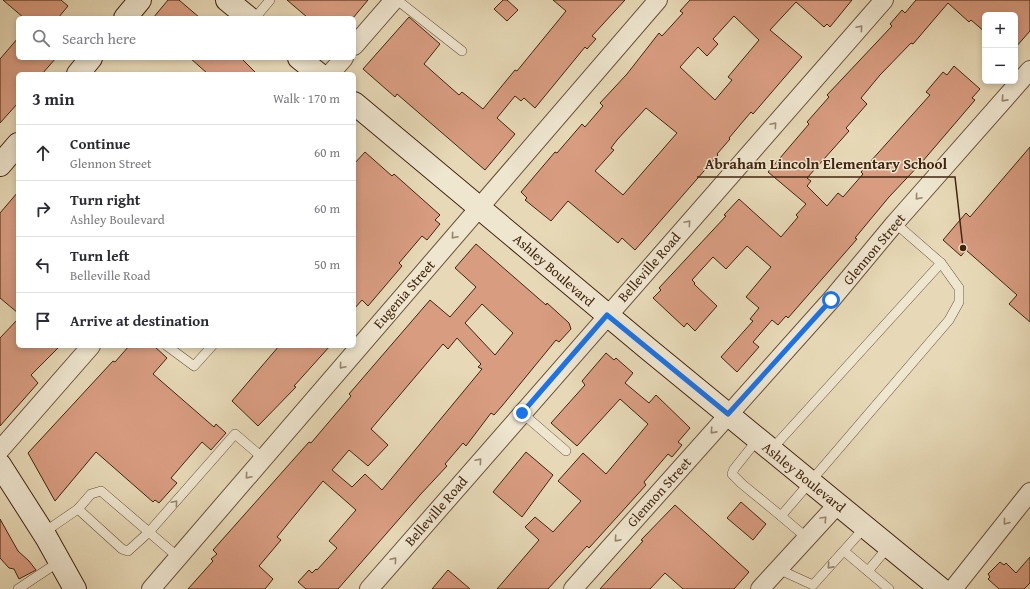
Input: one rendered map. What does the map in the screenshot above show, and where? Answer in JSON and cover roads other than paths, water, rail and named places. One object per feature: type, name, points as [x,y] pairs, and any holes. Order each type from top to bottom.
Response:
[{"type":"main road","points":[[127,16],[140,0]]},
{"type":"main road","points":[[227,0],[247,16]]},
{"type":"main road","points":[[80,72],[89,60]]},
{"type":"main road","points":[[302,60],[316,72]]},
{"type":"main road","name":"Ashley Boulevard","points":[[356,105],[480,207],[607,315],[941,589]]},
{"type":"main road","points":[[0,165],[16,146]]},
{"type":"main road","points":[[0,465],[43,532],[75,589]]},
{"type":"street","points":[[356,44],[396,0]]},
{"type":"street","name":"Eugenia Street","points":[[151,589],[658,0]]},
{"type":"street","name":"Belleville Road","points":[[369,589],[884,0]]},
{"type":"street","points":[[332,72],[342,60]]},
{"type":"street","name":"Glennon Street","points":[[573,589],[831,300],[895,223],[1030,70]]},
{"type":"street","points":[[0,450],[89,348]]},
{"type":"street","points":[[953,589],[1030,492]]},
{"type":"street","points":[[760,589],[838,504]]},
{"type":"lane","points":[[257,16],[270,0]]},
{"type":"lane","points":[[396,0],[462,50]]},
{"type":"lane","points":[[781,516],[949,320],[959,302],[959,288],[941,263],[895,223]]},
{"type":"lane","points":[[807,538],[742,484],[732,474],[734,469],[765,444],[941,263]]},
{"type":"lane","points":[[170,348],[194,366],[210,348]]},
{"type":"lane","points":[[522,413],[566,451]]},
{"type":"lane","points":[[78,509],[126,551],[136,545],[149,532],[235,434],[263,458]]},
{"type":"lane","points":[[43,532],[78,509],[91,494],[101,491],[178,557]]},
{"type":"lane","points":[[778,569],[813,585],[865,527]]},
{"type":"lane","points":[[868,571],[889,546]]},
{"type":"lane","points":[[844,551],[889,589]]},
{"type":"lane","points":[[21,588],[60,561]]},
{"type":"place","name":"Abraham Lincoln Elementary School","points":[[963,248]]}]
